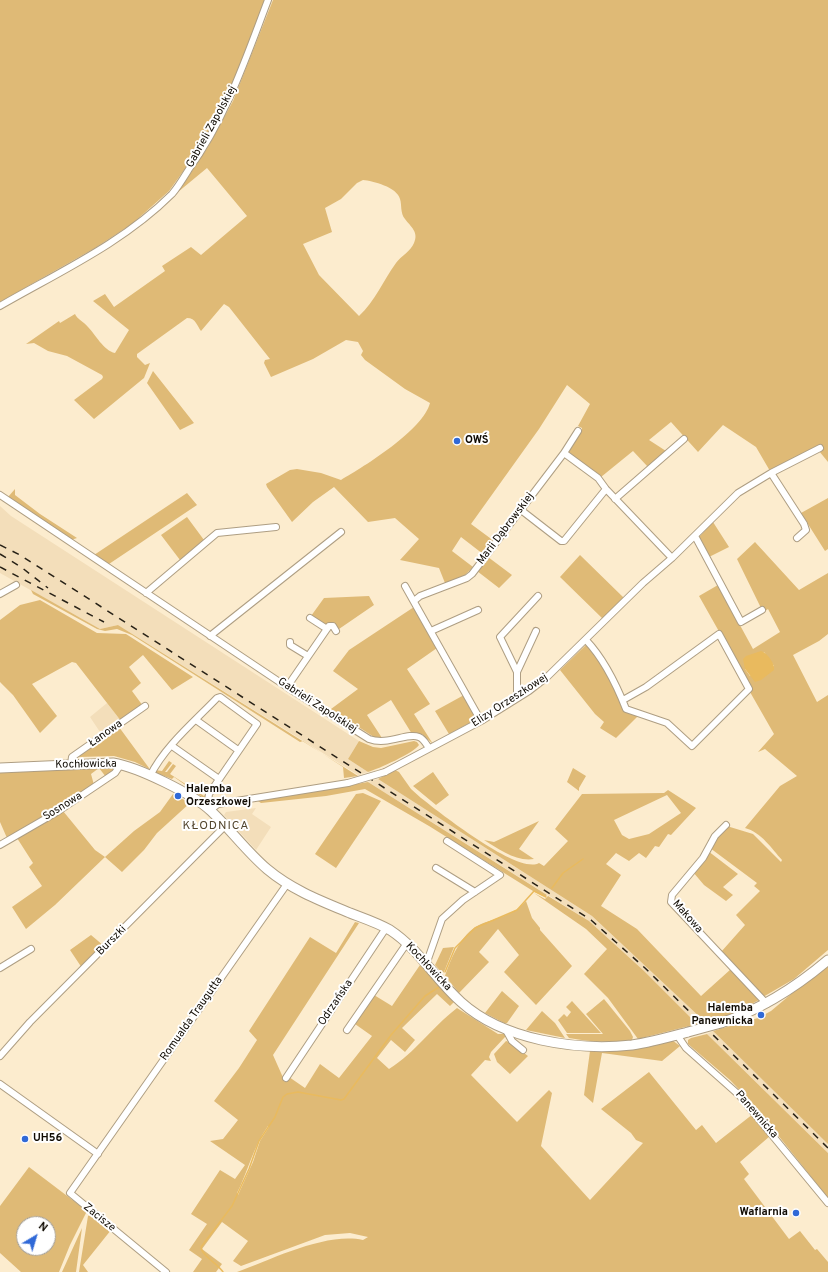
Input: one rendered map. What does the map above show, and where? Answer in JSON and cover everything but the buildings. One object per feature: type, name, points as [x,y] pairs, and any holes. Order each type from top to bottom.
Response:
[{"type":"street","name":"Gabrieli Zapolskiej","points":[[0,306],[96,252],[133,228],[172,193],[200,155],[232,95],[268,0]]},
{"type":"street","name":"Marii Dąbrowskiej","points":[[414,601],[420,596],[467,578],[472,574],[564,453],[578,431]]},
{"type":"street","points":[[615,499],[684,439]]},
{"type":"street","name":"Elizy Orzeszkowej","points":[[209,809],[218,804],[348,783],[384,772],[481,720],[517,698],[547,677],[738,493],[771,473],[820,448]]},
{"type":"street","points":[[564,453],[598,478],[615,499],[672,558]]},
{"type":"street","points":[[771,473],[804,524],[806,530],[797,538]]},
{"type":"street","points":[[521,510],[561,541],[564,541],[606,489]]},
{"type":"street","name":"Gabrieli Zapolskiej","points":[[0,495],[287,687],[369,739],[382,742],[415,736],[423,740],[429,748]]},
{"type":"street","points":[[146,593],[217,533],[276,527]]},
{"type":"street","points":[[210,636],[341,532]]},
{"type":"street","points":[[695,536],[742,622],[762,610]]},
{"type":"street","points":[[0,594],[16,585]]},
{"type":"street","points":[[404,586],[481,720]]},
{"type":"street","points":[[517,672],[500,637],[538,596]]},
{"type":"street","points":[[431,631],[478,610]]},
{"type":"street","points":[[310,618],[327,629]]},
{"type":"street","points":[[287,687],[327,629],[331,625],[336,631]]},
{"type":"street","points":[[517,698],[517,672],[536,631]]},
{"type":"street","points":[[586,640],[594,648],[623,700],[626,710],[667,723],[692,746],[749,689],[719,634],[646,687],[623,700]]},
{"type":"street","points":[[290,642],[290,645],[308,656]]},
{"type":"street","points":[[150,776],[156,764],[219,697],[256,721],[256,725],[209,794],[209,809]]},
{"type":"street","name":"Łanowa","points":[[71,764],[72,757],[145,706]]},
{"type":"street","points":[[196,720],[238,750]]},
{"type":"street","points":[[172,746],[220,779]]},
{"type":"street","name":"Kochłowicka","points":[[0,768],[71,764],[121,764],[150,776],[209,809],[261,863],[287,884],[315,899],[386,928],[407,943],[463,1004],[484,1020],[506,1030],[559,1042],[601,1046],[640,1044],[721,1023],[767,1004],[798,986],[828,960]]},
{"type":"street","name":"Sosnowa","points":[[0,845],[63,808],[115,773],[121,764]]},
{"type":"street","name":"Makowa","points":[[726,825],[715,836],[703,858],[672,895],[671,902],[767,1004]]},
{"type":"street","name":"Burszki","points":[[0,1056],[30,1022],[225,826]]},
{"type":"street","points":[[426,962],[442,919],[462,900],[500,875],[447,841]]},
{"type":"street","points":[[436,868],[475,892]]},
{"type":"street","name":"Romualda Traugutta","points":[[98,1154],[287,884]]},
{"type":"street","name":"Odrzańska","points":[[286,1078],[386,928]]},
{"type":"street","points":[[347,1030],[407,943]]},
{"type":"street","points":[[0,968],[31,949]]},
{"type":"street","points":[[506,1030],[512,1041],[523,1050]]},
{"type":"street","name":"Panewnicka","points":[[677,1035],[686,1048],[729,1084],[754,1112],[828,1203]]},
{"type":"street","points":[[0,1084],[98,1154]]},
{"type":"street","name":"Zacisze","points":[[98,1154],[70,1193],[166,1272]]},
{"type":"shaded area","points":[[0,0],[266,0],[231,92],[202,145],[169,191],[132,224],[95,248],[0,302]]},
{"type":"shaded area","points":[[273,0],[828,0],[828,462],[819,451],[770,471],[756,447],[723,425],[698,452],[671,422],[649,440],[666,451],[648,467],[633,451],[601,477],[567,452],[582,431],[582,428],[578,426],[590,404],[567,385],[539,429],[471,524],[494,541],[483,554],[461,537],[452,551],[473,567],[464,576],[445,583],[439,568],[400,560],[419,539],[395,518],[368,522],[334,487],[313,502],[292,522],[267,487],[266,484],[290,470],[297,469],[321,473],[341,480],[378,457],[405,436],[425,413],[430,403],[405,389],[365,360],[361,355],[363,351],[358,342],[346,340],[313,359],[271,377],[264,363],[265,360],[270,359],[229,307],[224,304],[201,331],[192,319],[187,318],[137,354],[137,357],[145,365],[150,363],[144,378],[94,419],[74,400],[102,379],[102,375],[67,356],[48,351],[34,343],[26,344],[59,321],[60,323],[75,314],[88,327],[103,346],[115,353],[129,330],[93,301],[105,294],[114,307],[165,271],[162,266],[191,247],[201,255],[247,216],[207,168],[178,192],[208,147],[233,101]],"holes":[[[363,180],[384,185],[398,195],[403,217],[414,230],[416,236],[413,246],[396,263],[365,310],[359,316],[319,275],[303,244],[332,232],[325,208],[341,199],[357,183]]]},
{"type":"shaded area","points":[[153,371],[194,423],[180,430],[147,383]]},
{"type":"shaded area","points":[[15,489],[15,495],[40,514],[77,538],[71,540],[8,497]]},
{"type":"shaded area","points":[[187,493],[197,505],[109,564],[94,555]]},
{"type":"shaded area","points":[[828,498],[828,549],[825,551],[801,513]]},
{"type":"shaded area","points":[[0,506],[11,516],[359,741],[348,759],[368,772],[358,775],[118,625],[100,629],[0,573]]},
{"type":"shaded area","points":[[187,517],[204,540],[180,560],[161,535]]},
{"type":"shaded area","points":[[713,522],[729,547],[709,557],[698,538]]},
{"type":"shaded area","points":[[755,542],[799,590],[828,573],[828,634],[819,641],[793,655],[817,702],[828,695],[828,950],[794,979],[763,997],[721,952],[745,925],[736,915],[760,891],[754,886],[757,883],[710,848],[716,837],[727,827],[730,827],[753,834],[781,862],[782,860],[761,837],[745,828],[780,786],[797,776],[765,749],[758,752],[774,734],[750,692],[752,690],[699,596],[718,585],[753,649],[780,632],[768,609],[765,611],[761,608],[737,559]],"holes":[[[764,652],[774,666],[750,676],[745,669]]]},
{"type":"shaded area","points":[[580,555],[624,598],[603,619],[560,577]]},
{"type":"shaded area","points":[[488,557],[512,575],[499,588],[477,571]]},
{"type":"shaded area","points":[[31,590],[100,629],[118,625],[303,741],[300,742],[132,635],[117,629],[105,631],[97,629],[33,594]]},
{"type":"shaded area","points":[[369,596],[374,605],[339,629],[332,622],[327,626],[311,616],[324,598]]},
{"type":"shaded area","points":[[40,600],[97,633],[126,634],[193,677],[172,690],[143,655],[129,667],[141,683],[132,691],[143,706],[121,721],[76,663],[72,662],[32,684],[57,716],[40,733],[13,695],[0,682],[0,620],[20,605]]},
{"type":"shaded area","points":[[414,607],[437,648],[407,669],[430,704],[414,714],[433,744],[422,734],[412,734],[391,700],[367,715],[382,738],[374,737],[331,709],[358,689],[333,671],[349,650]]},
{"type":"shaded area","points":[[587,644],[607,674],[625,711],[638,716],[616,738],[600,728],[604,722],[595,714],[560,670]]},
{"type":"shaded area","points":[[761,651],[770,659],[774,670],[761,680],[755,682],[745,669],[743,659],[746,656]]},
{"type":"shaded area","points":[[464,695],[477,719],[449,734],[435,711]]},
{"type":"shaded area","points":[[107,703],[121,721],[102,735],[90,717]]},
{"type":"shaded area","points":[[119,727],[149,769],[135,762],[114,756],[79,757],[80,754]]},
{"type":"shaded area","points":[[359,741],[373,747],[381,748],[414,741],[419,745],[403,756],[368,772],[348,759]]},
{"type":"shaded area","points":[[322,753],[358,776],[344,778],[343,767]]},
{"type":"shaded area","points":[[169,761],[172,763],[165,772],[167,772],[173,764],[176,766],[170,774],[204,796],[208,791],[205,799],[174,777],[172,779],[156,773],[155,770],[162,771]]},
{"type":"shaded area","points":[[111,766],[115,770],[106,777],[99,768],[91,774],[94,785],[7,838],[0,822],[0,773]]},
{"type":"shaded area","points":[[573,768],[586,776],[579,788],[579,791],[567,782]]},
{"type":"shaded area","points":[[395,770],[399,772],[411,789],[421,798],[479,840],[514,860],[529,864],[539,863],[544,866],[568,841],[555,829],[582,794],[664,793],[668,790],[696,808],[671,835],[668,834],[659,847],[655,846],[646,858],[639,853],[629,861],[616,853],[606,864],[621,875],[601,906],[637,929],[701,996],[731,969],[761,999],[730,1015],[704,1021],[592,916],[378,779]],"holes":[[[667,795],[681,813],[649,834],[629,839],[622,835],[614,820]]]},
{"type":"shaded area","points":[[433,772],[449,795],[436,805],[413,786]]},
{"type":"shaded area","points":[[378,779],[592,916],[704,1021],[697,1024],[643,970],[589,921],[368,782]]},
{"type":"shaded area","points":[[368,782],[547,895],[545,897],[533,891],[429,826],[365,789],[326,796],[261,803],[258,801]]},
{"type":"shaded area","points":[[363,793],[381,801],[336,868],[315,854],[356,794]]},
{"type":"shaded area","points":[[173,794],[190,803],[157,833],[144,850],[122,872],[105,857],[134,831],[160,812]]},
{"type":"shaded area","points":[[256,808],[252,814],[271,827],[256,850],[224,815],[226,812]]},
{"type":"shaded area","points":[[63,811],[95,850],[105,857],[55,905],[26,929],[12,907],[42,886],[29,867],[33,863],[17,838]]},
{"type":"shaded area","points":[[539,821],[519,849],[534,859],[521,859],[514,857],[484,840],[494,842]]},
{"type":"shaded area","points":[[708,851],[738,874],[723,887],[733,895],[726,901],[704,885],[693,872]]},
{"type":"shaded area","points":[[534,893],[545,899],[548,896],[589,921],[643,970],[697,1024],[638,1039],[608,998],[584,974],[607,949],[586,929]]},
{"type":"shaded area","points":[[526,901],[532,918],[540,930],[572,966],[536,1005],[504,972],[519,955],[498,929],[479,952],[489,962],[459,993],[445,976],[450,962],[462,940],[479,925],[510,914]]},
{"type":"shaded area","points":[[355,922],[359,923],[273,1055],[285,1082],[289,1077],[305,1088],[320,1064],[339,1078],[372,1036],[355,1024],[374,995],[392,1006],[420,965],[454,1002],[450,1006],[437,994],[402,1028],[415,1040],[405,1052],[391,1040],[377,1058],[389,1069],[408,1055],[457,1008],[498,1034],[505,1034],[505,1037],[491,1052],[489,1057],[491,1061],[485,1060],[471,1075],[517,1122],[549,1090],[552,1093],[541,1146],[590,1200],[643,1143],[636,1140],[631,1133],[601,1109],[649,1072],[696,1130],[702,1125],[716,1143],[753,1114],[770,1136],[740,1162],[749,1174],[744,1179],[789,1239],[800,1231],[815,1250],[817,1249],[828,1262],[828,1272],[237,1272],[316,1243],[348,1239],[363,1240],[368,1237],[350,1233],[325,1235],[241,1266],[233,1261],[248,1241],[222,1222],[202,1249],[222,1264],[216,1272],[193,1272],[202,1259],[189,1250],[207,1224],[191,1214],[220,1170],[235,1179],[245,1165],[210,1141],[223,1139],[238,1120],[214,1101],[239,1068],[257,1040],[249,1031],[310,937],[336,953]],"holes":[[[268,1126],[269,1127],[260,1141],[253,1162],[238,1195],[237,1193],[254,1151]]]},
{"type":"shaded area","points":[[91,935],[104,946],[82,968],[70,950]]},
{"type":"shaded area","points":[[454,947],[444,972],[442,973],[435,965],[443,948]]},
{"type":"shaded area","points":[[828,963],[828,1144],[713,1031],[758,1018],[771,1011]]},
{"type":"shaded area","points":[[502,991],[519,1006],[507,1023],[504,1023],[485,1013]]},
{"type":"shaded area","points":[[604,999],[630,1031],[633,1037],[632,1040],[600,1042],[569,1038],[566,1034],[603,1034],[586,1014]]},
{"type":"shaded area","points":[[572,1001],[601,1033],[567,1033],[558,1020],[564,1014],[567,1017],[571,1012],[566,1007]]},
{"type":"shaded area","points":[[542,1011],[555,1023],[565,1038],[526,1030]]},
{"type":"shaded area","points":[[713,1031],[827,1142],[828,1153],[707,1034]]},
{"type":"shaded area","points":[[707,1034],[828,1153],[828,1198],[754,1105],[730,1080],[688,1044],[688,1040],[691,1038]]},
{"type":"shaded area","points":[[672,1040],[680,1046],[662,1061],[602,1053],[593,1103],[584,1095],[590,1051],[634,1049]]},
{"type":"shaded area","points":[[506,1041],[528,1056],[510,1074],[497,1062],[494,1054]]},
{"type":"shaded area","points":[[29,1167],[87,1211],[70,1245],[59,1272],[21,1272],[0,1253],[0,1206]]},
{"type":"shaded area","points":[[91,1214],[111,1230],[83,1265],[88,1272],[79,1272],[88,1216]]},
{"type":"shaded area","points":[[82,1228],[76,1272],[62,1272]]},
{"type":"waterway","points":[[552,888],[563,873],[583,859]]},
{"type":"waterway","points":[[445,972],[455,948],[475,928],[517,910],[534,891],[546,897]]},
{"type":"waterway","points":[[223,1272],[204,1253],[201,1247],[232,1206],[249,1169],[259,1141],[275,1117],[283,1097],[287,1094],[298,1092],[341,1100],[344,1099],[391,1035],[425,996],[439,987]]},
{"type":"railway","points":[[0,545],[20,555],[591,920],[645,968],[828,1148]]},
{"type":"railway","points":[[0,554],[21,567],[48,588]]},
{"type":"railway","points":[[0,567],[104,622]]},
{"type":"place","name":"OWŚ","points":[[457,441]]},
{"type":"place","name":"Halemba Orzeszkowej","points":[[178,796]]},
{"type":"place","name":"Halemba Panewnicka","points":[[761,1015]]},
{"type":"place","name":"UH56","points":[[25,1139]]},
{"type":"place","name":"Waflarnia","points":[[796,1213]]},
{"type":"district","name":"KŁODNICA","points":[[216,827]]}]
